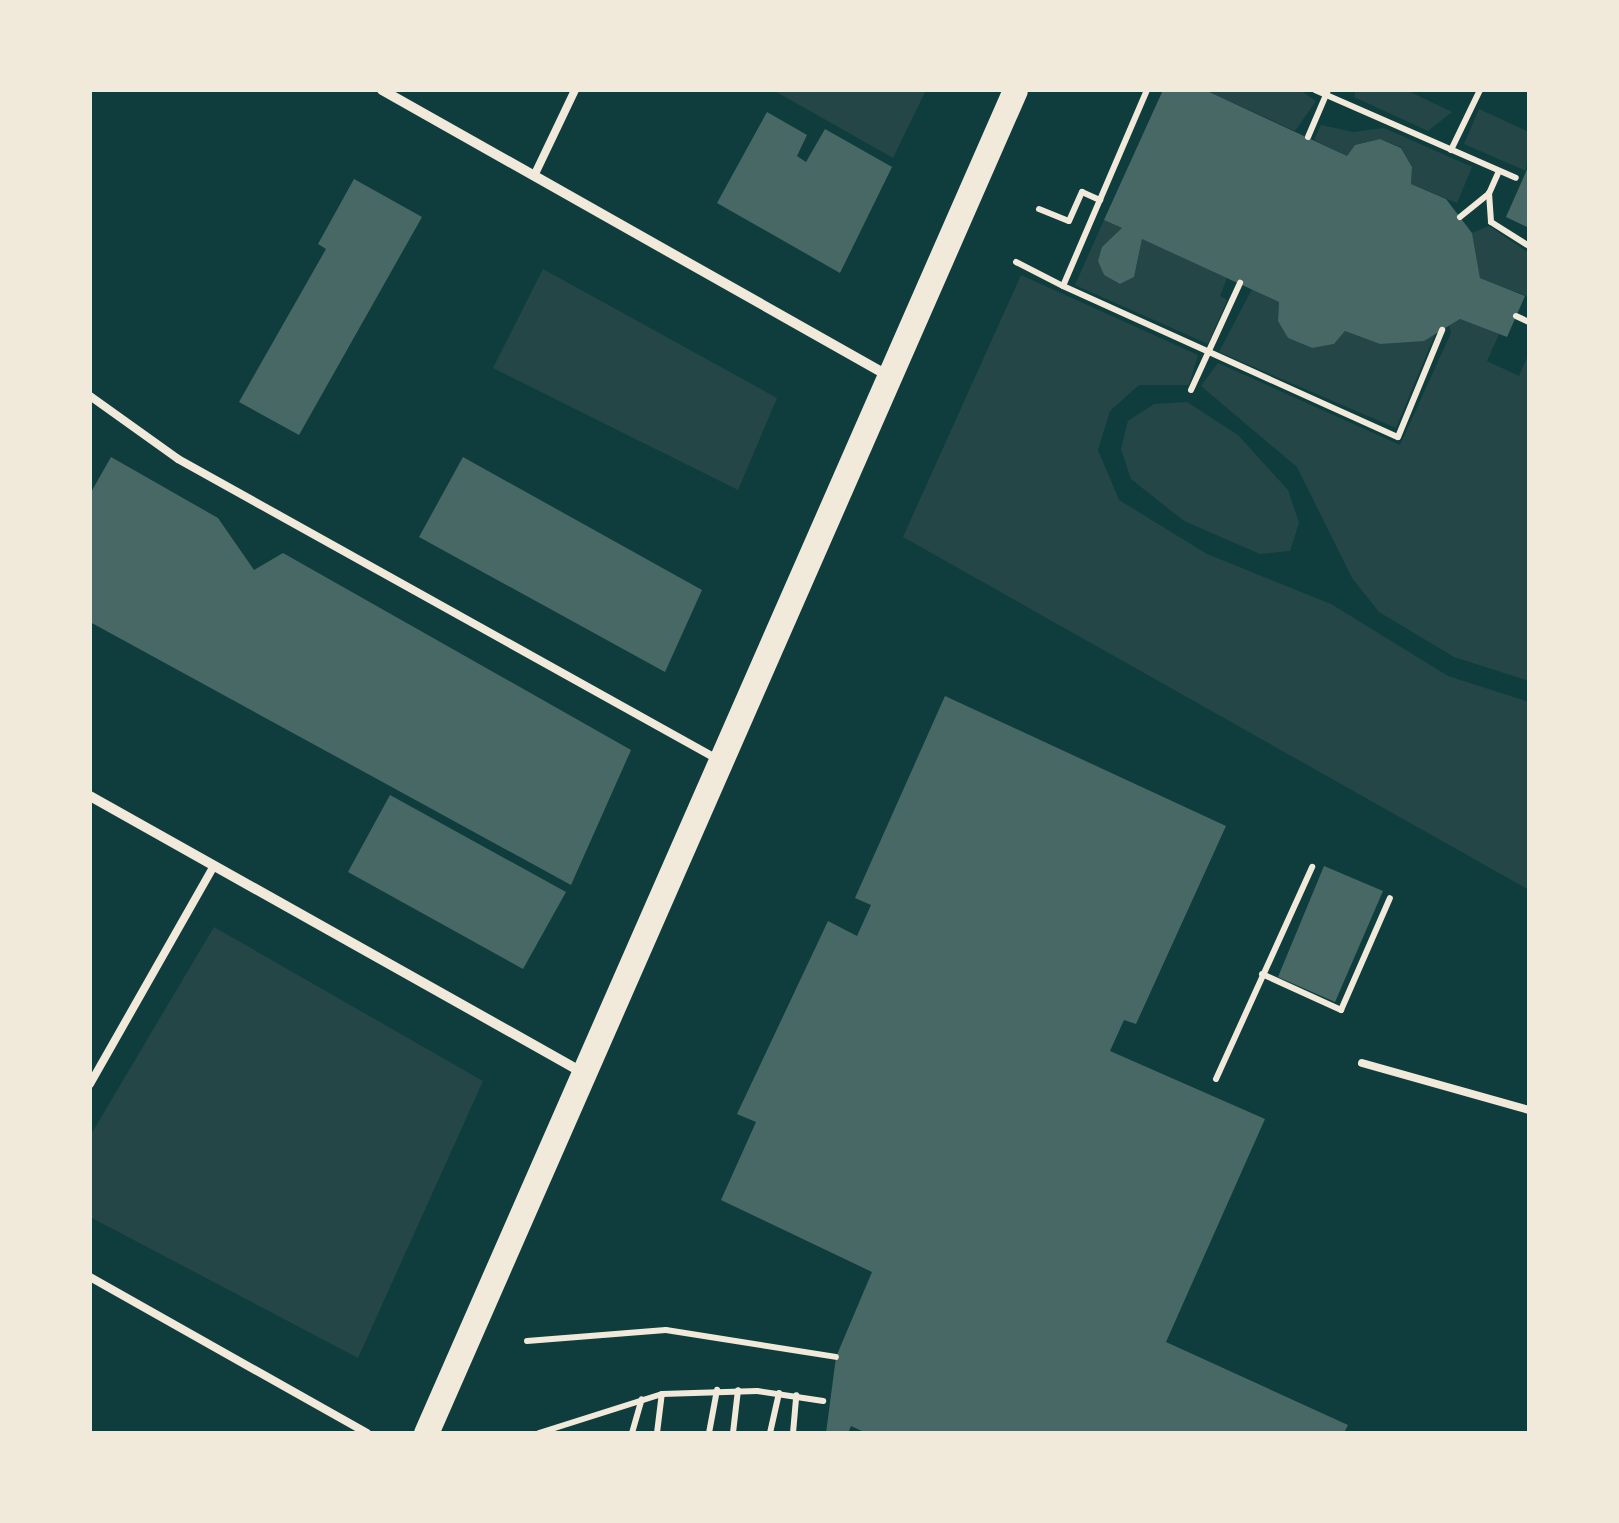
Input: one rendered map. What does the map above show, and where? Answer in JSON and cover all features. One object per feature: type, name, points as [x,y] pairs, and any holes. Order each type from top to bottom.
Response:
[{"type":"main road","points":[[426,1433],[580,1070],[1015,90]]},
{"type":"street","points":[[382,90],[887,375]]},
{"type":"street","points":[[90,796],[580,1070]]},
{"type":"lane","points":[[534,176],[576,90]]},
{"type":"lane","points":[[90,396],[178,459],[717,759]]},
{"type":"lane","points":[[90,1084],[214,866]]},
{"type":"lane","points":[[1362,1062],[1529,1110]]},
{"type":"lane","points":[[90,1277],[367,1433]]},
{"type":"path","points":[[1063,286],[1147,90]]},
{"type":"path","points":[[1315,90],[1516,178]]},
{"type":"path","points":[[1452,150],[1480,90]]},
{"type":"path","points":[[1308,137],[1326,92]]},
{"type":"path","points":[[1460,216],[1489,193],[1499,171]]},
{"type":"path","points":[[1039,209],[1068,221],[1082,192],[1100,200]]},
{"type":"path","points":[[1489,193],[1491,222],[1529,246]]},
{"type":"path","points":[[1016,262],[1398,437],[1442,330]]},
{"type":"path","points":[[1191,390],[1240,284]]},
{"type":"path","points":[[1516,316],[1529,322]]},
{"type":"path","points":[[1216,1080],[1312,867]]},
{"type":"path","points":[[1262,974],[1341,1010],[1390,898]]},
{"type":"path","points":[[527,1341],[666,1330],[836,1357]]},
{"type":"path","points":[[708,1433],[717,1390]]},
{"type":"path","points":[[732,1433],[738,1390]]},
{"type":"path","points":[[538,1433],[662,1394],[738,1390],[822,1401]]},
{"type":"path","points":[[770,1433],[780,1393]]},
{"type":"path","points":[[657,1433],[662,1394]]},
{"type":"path","points":[[793,1433],[796,1395]]},
{"type":"path","points":[[632,1433],[642,1398]]},
{"type":"shaded area","points":[[773,90],[926,90],[893,158]]},
{"type":"shaded area","points":[[1205,90],[1300,90],[1316,101],[1295,131]]},
{"type":"shaded area","points":[[1356,90],[1406,90],[1452,112],[1428,131],[1354,97]]},
{"type":"shaded area","points":[[1479,109],[1529,132],[1526,171],[1464,144]]},
{"type":"shaded area","points":[[1321,125],[1353,132],[1384,128],[1472,167],[1457,203],[1411,184],[1412,167],[1401,147],[1380,139],[1355,145],[1347,156],[1314,140]]},
{"type":"shaded area","points":[[1104,220],[1122,228],[1098,261],[1104,275],[1120,284],[1134,277],[1142,239],[1227,278],[1220,296],[1227,300],[1208,344],[1075,285]]},
{"type":"shaded area","points":[[1489,226],[1529,253],[1529,297],[1480,278],[1472,233]]},
{"type":"shaded area","points":[[543,269],[777,398],[738,490],[493,368]]},
{"type":"shaded area","points":[[1021,275],[1198,355],[1189,385],[1139,385],[1110,411],[1098,450],[1119,500],[1207,554],[1331,604],[1448,676],[1529,702],[1529,890],[903,537]]},
{"type":"shaded area","points":[[1252,289],[1279,302],[1278,321],[1288,338],[1311,348],[1334,344],[1345,331],[1380,344],[1435,334],[1396,428],[1219,352]]},
{"type":"shaded area","points":[[1460,319],[1499,334],[1487,361],[1519,376],[1529,353],[1529,681],[1454,657],[1379,612],[1352,578],[1297,467],[1201,386],[1218,363],[1400,445],[1451,333],[1449,326]]},
{"type":"shaded area","points":[[1187,402],[1238,435],[1288,490],[1299,523],[1290,551],[1260,554],[1184,521],[1131,479],[1121,449],[1128,421],[1154,404]]},
{"type":"shaded area","points":[[214,927],[483,1081],[358,1358],[90,1217],[90,1136]]},
{"type":"building","points":[[1163,90],[1205,90],[1347,156],[1355,145],[1380,139],[1401,148],[1412,167],[1411,184],[1446,199],[1472,233],[1480,278],[1525,296],[1507,337],[1460,319],[1424,341],[1380,344],[1345,331],[1334,344],[1312,348],[1288,338],[1278,321],[1279,302],[1142,239],[1134,277],[1120,284],[1104,275],[1098,261],[1102,247],[1122,228],[1104,220]]},
{"type":"building","points":[[767,112],[807,135],[797,156],[806,162],[825,129],[892,167],[840,273],[717,203]]},
{"type":"building","points":[[1529,165],[1529,228],[1506,217]]},
{"type":"building","points":[[354,179],[422,217],[299,435],[239,402],[326,249],[318,244]]},
{"type":"building","points":[[111,457],[218,518],[254,570],[283,553],[631,750],[571,885],[90,622],[90,494]]},
{"type":"building","points":[[463,457],[702,590],[665,672],[419,537]]},
{"type":"building","points":[[945,696],[1226,826],[1136,1024],[1124,1020],[1110,1051],[1265,1119],[1166,1342],[1348,1425],[1344,1433],[866,1433],[851,1426],[848,1433],[826,1433],[836,1357],[872,1272],[721,1200],[756,1122],[737,1114],[828,921],[857,936],[871,905],[855,898]]},
{"type":"building","points":[[390,795],[566,892],[523,969],[348,872]]},
{"type":"building","points":[[1324,866],[1383,891],[1335,1002],[1278,977]]}]
